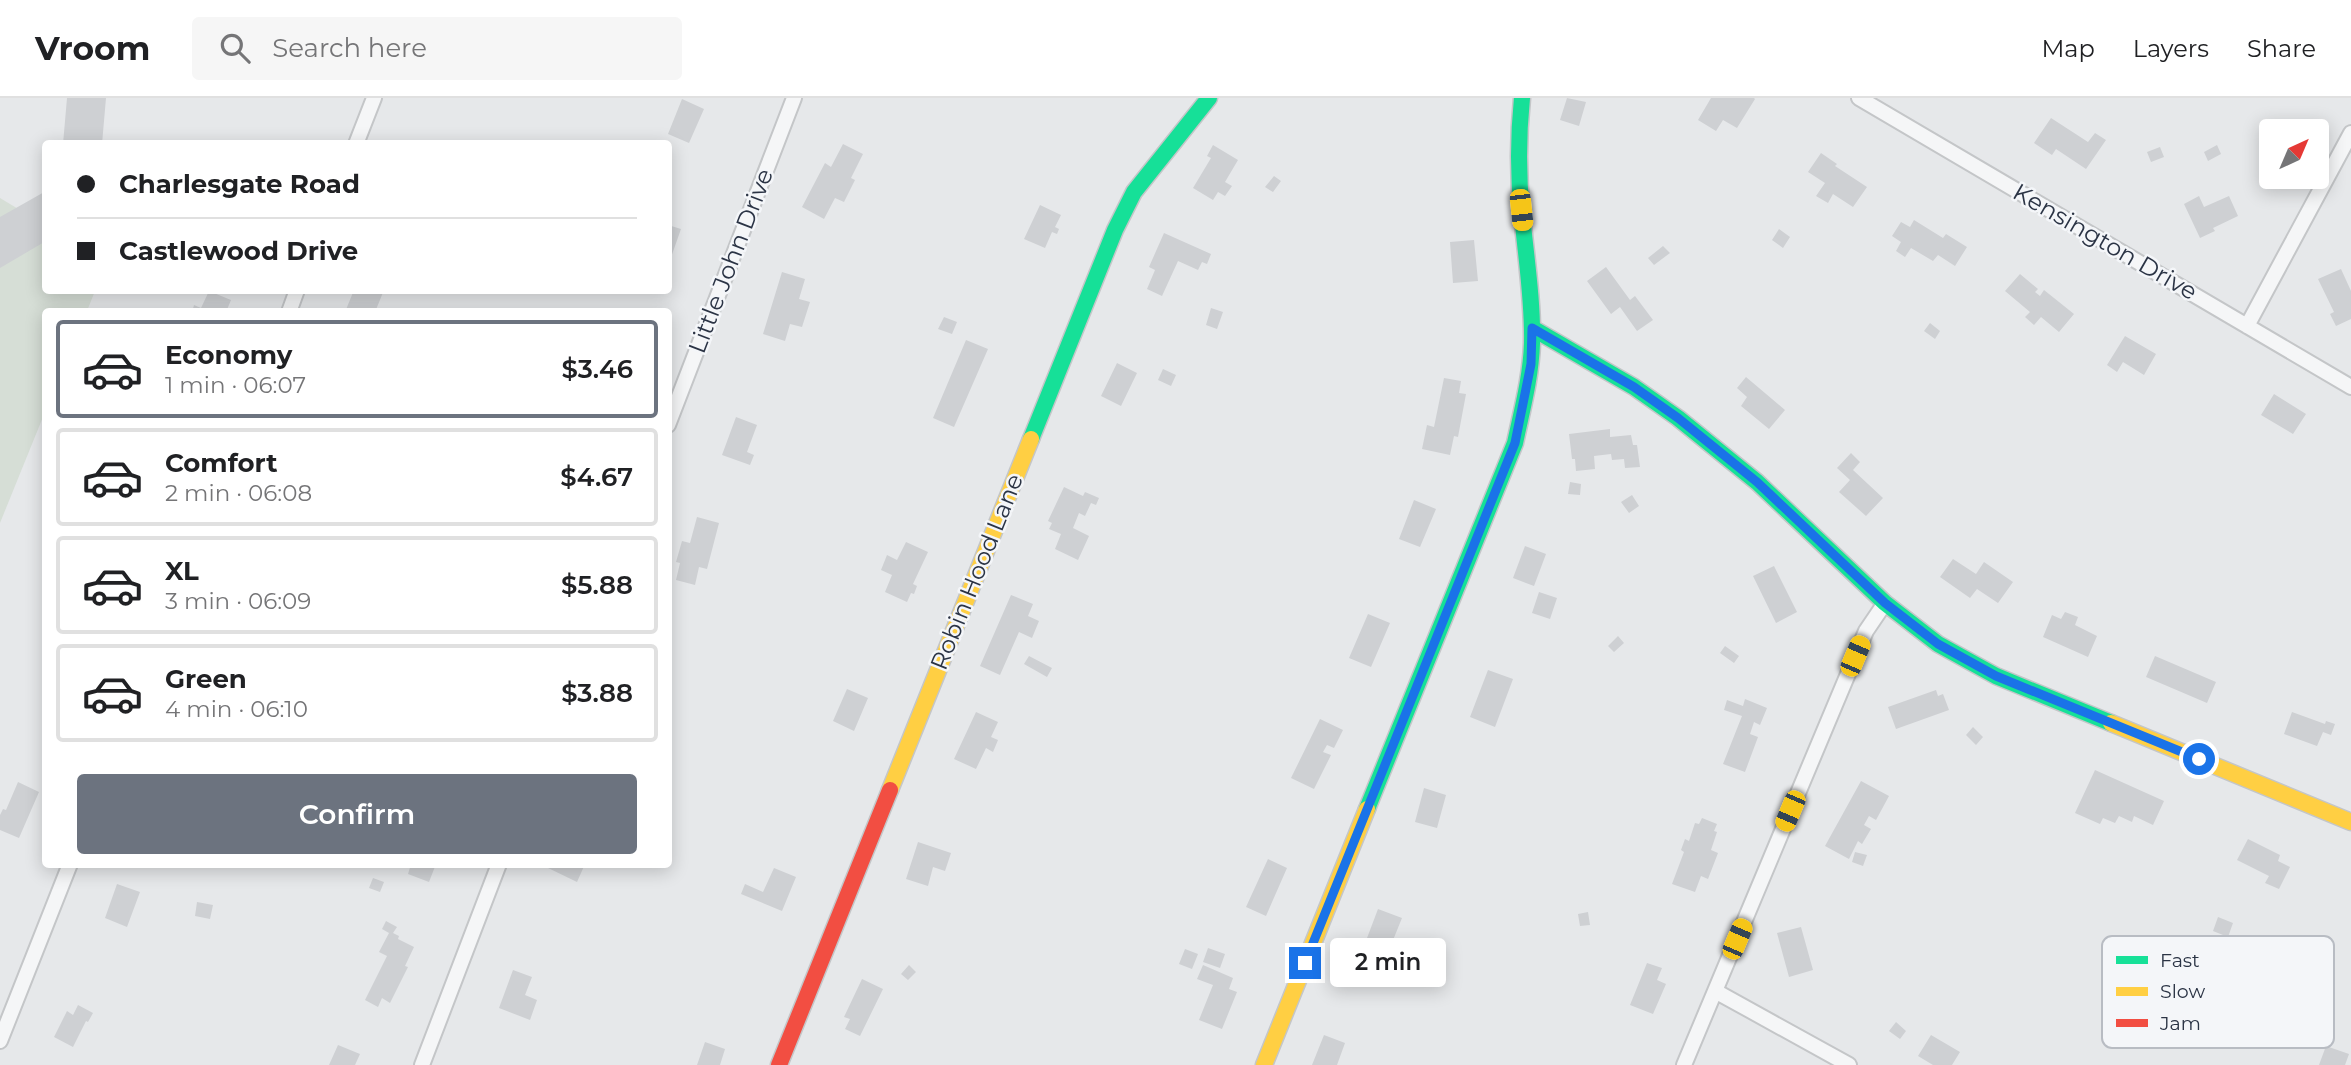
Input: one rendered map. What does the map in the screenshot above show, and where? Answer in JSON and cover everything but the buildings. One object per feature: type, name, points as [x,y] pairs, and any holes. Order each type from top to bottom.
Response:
[{"type":"street","points":[[358,140],[374,98]]},
{"type":"street","name":"Little John Drive","points":[[672,415],[794,98]]},
{"type":"street","name":"Robin Hood Lane","points":[[779,1065],[1115,230],[1133,192],[1209,98]]},
{"type":"street","points":[[1264,1065],[1515,443],[1531,364],[1532,328],[1518,186],[1517,149],[1522,98]]},
{"type":"street","name":"Kensington Drive","points":[[1859,98],[2351,387]]},
{"type":"street","points":[[2247,326],[2351,133]]},
{"type":"street","points":[[1532,328],[1634,387],[1678,418],[1757,482],[1885,603],[1938,644],[1996,676],[2351,822]]},
{"type":"street","points":[[1684,1065],[1866,631],[1885,603]]},
{"type":"street","points":[[0,1041],[68,868]]},
{"type":"street","points":[[422,1065],[497,868]]},
{"type":"street","points":[[1715,991],[1849,1065]]},
{"type":"shaded area","points":[[0,198],[42,223],[42,294],[94,294],[88,308],[42,308],[42,419],[0,523]]},
{"type":"traffic: fast","points":[[1031,439],[1115,230],[1134,192],[1209,98]]},
{"type":"traffic: fast","points":[[1367,809],[1515,443],[1530,368],[1532,343],[1520,186],[1522,98]]},
{"type":"traffic: fast","points":[[1532,328],[1634,387],[1678,418],[1757,482],[1885,603],[1938,644],[1996,676],[2111,723]]},
{"type":"traffic: slow","points":[[890,790],[1031,439]]},
{"type":"traffic: slow","points":[[2111,723],[2351,822]]},
{"type":"traffic: slow","points":[[1264,1065],[1367,809]]},
{"type":"traffic: jam","points":[[779,1065],[890,790]]},
{"type":"route","points":[[1305,963],[1515,443],[1531,364],[1532,328],[1634,387],[1678,418],[1757,482],[1885,603],[1938,644],[1996,676],[2199,759]]}]
